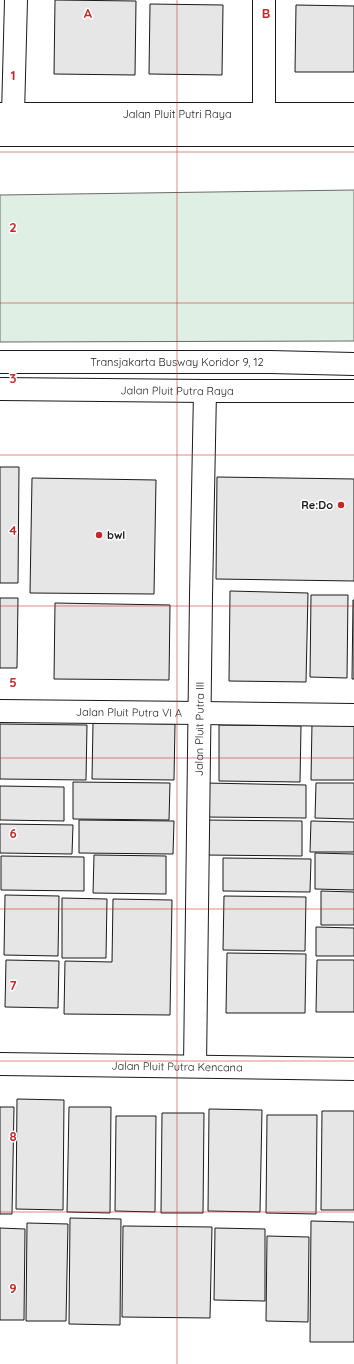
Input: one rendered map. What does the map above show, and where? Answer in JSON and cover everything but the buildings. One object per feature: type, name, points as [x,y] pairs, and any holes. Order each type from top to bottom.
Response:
[{"type":"street","points":[[7,114],[16,0]]},
{"type":"street","points":[[264,0],[264,114]]},
{"type":"street","name":"Jalan Pluit Putri Raya","points":[[7,114],[354,114]]},
{"type":"street","points":[[0,135],[354,135]]},
{"type":"street","name":"Transjakarta Busway Koridor 9, 12","points":[[0,362],[254,362],[354,364]]},
{"type":"street","name":"Jalan Pluit Putra Raya","points":[[0,389],[354,391]]},
{"type":"street","name":"Jalan Pluit Putra III","points":[[195,1066],[205,391]]},
{"type":"street","name":"Jalan Pluit Putra VI A","points":[[0,711],[200,712],[354,715]]},
{"type":"street","name":"Jalan Pluit Putra Kencana","points":[[0,1064],[354,1069]]},
{"type":"green space","points":[[354,190],[354,341],[0,342],[0,195]]},
{"type":"place","name":"Re:Do","points":[[341,505]]},
{"type":"place","name":"bwl","points":[[99,535]]}]
